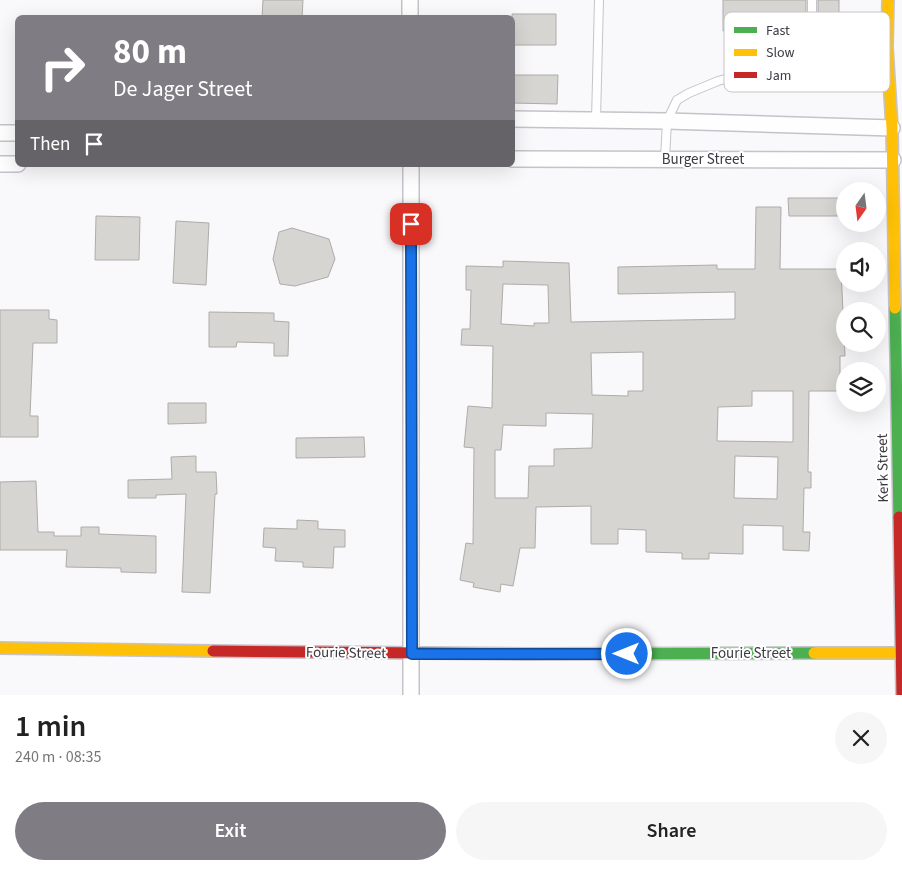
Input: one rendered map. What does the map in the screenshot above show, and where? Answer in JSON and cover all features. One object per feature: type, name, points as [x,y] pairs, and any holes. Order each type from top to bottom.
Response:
[{"type":"highway","name":"Kerk Street","points":[[890,71],[897,128],[902,695]]},
{"type":"highway","name":"Fourie Street","points":[[0,648],[412,654],[902,653]]},
{"type":"street","points":[[410,0],[410,15]]},
{"type":"street","points":[[515,119],[667,121],[897,128]]},
{"type":"street","points":[[0,133],[15,133]]},
{"type":"street","name":"Burger Street","points":[[515,158],[897,160]]},
{"type":"street","points":[[0,164],[15,164]]},
{"type":"street","points":[[411,167],[411,695]]},
{"type":"lane","points":[[596,120],[599,0]]},
{"type":"lane","points":[[665,158],[667,121],[677,100],[724,79]]},
{"type":"building","points":[[263,0],[303,0],[302,15],[262,15]]},
{"type":"building","points":[[723,0],[806,0],[806,12],[724,12],[723,31]]},
{"type":"building","points":[[818,0],[839,0],[839,12],[818,12]]},
{"type":"building","points":[[556,14],[556,45],[515,45],[515,15],[512,15]]},
{"type":"building","points":[[515,75],[558,75],[557,104],[515,103]]},
{"type":"building","points":[[788,198],[836,198],[836,216],[789,216]]},
{"type":"building","points":[[756,207],[781,207],[780,269],[836,269],[836,292],[842,292],[843,302],[836,302],[836,352],[845,352],[845,356],[840,356],[840,362],[836,362],[836,391],[809,391],[808,472],[811,472],[811,488],[804,488],[803,532],[810,532],[809,551],[783,550],[783,526],[743,525],[743,554],[709,553],[709,559],[682,559],[682,553],[646,552],[646,530],[618,529],[618,544],[591,544],[591,506],[536,507],[535,548],[520,548],[513,586],[501,584],[500,592],[473,587],[474,583],[460,580],[466,543],[473,544],[474,448],[464,447],[468,406],[492,408],[493,346],[461,345],[462,329],[470,329],[471,290],[466,290],[466,266],[503,267],[503,261],[569,263],[571,322],[735,319],[735,292],[618,294],[618,267],[717,265],[717,269],[755,269]],"holes":[[[503,284],[548,285],[549,323],[534,323],[534,326],[501,324]],[[643,352],[643,391],[628,391],[628,396],[592,395],[591,353]],[[752,391],[793,391],[793,442],[717,441],[718,407],[752,406]],[[546,413],[593,414],[592,448],[554,449],[554,466],[529,466],[528,498],[495,498],[495,450],[501,450],[503,425],[546,426]],[[735,456],[778,457],[777,499],[734,498]]]},
{"type":"building","points":[[96,216],[140,217],[139,260],[95,260]]},
{"type":"building","points":[[176,221],[209,223],[206,285],[173,283]]},
{"type":"building","points":[[292,228],[329,239],[335,259],[328,277],[295,286],[280,284],[273,259],[279,232]]},
{"type":"building","points":[[0,310],[49,310],[49,319],[57,320],[57,343],[33,343],[30,416],[38,416],[38,437],[0,437]]},
{"type":"building","points":[[209,312],[274,313],[274,321],[289,322],[288,356],[274,356],[274,343],[237,342],[236,347],[209,347]]},
{"type":"building","points":[[168,403],[206,403],[206,423],[168,424]]},
{"type":"building","points":[[364,437],[365,457],[296,458],[296,438]]},
{"type":"building","points":[[196,456],[196,472],[216,472],[217,494],[215,494],[210,593],[182,592],[186,494],[156,495],[156,498],[128,498],[128,480],[172,479],[171,457]]},
{"type":"building","points":[[36,481],[38,532],[54,532],[54,536],[81,536],[81,527],[99,527],[99,534],[156,536],[156,573],[121,572],[121,568],[66,567],[67,550],[0,550],[0,482]]},
{"type":"building","points":[[297,520],[318,521],[318,529],[345,530],[345,547],[334,547],[333,568],[303,567],[303,562],[275,561],[276,548],[263,547],[264,528],[297,529]]},
{"type":"traffic: fast","points":[[895,308],[899,517]]},
{"type":"traffic: fast","points":[[525,654],[814,653]]},
{"type":"traffic: slow","points":[[888,0],[888,12]]},
{"type":"traffic: slow","points":[[890,92],[895,308]]},
{"type":"traffic: slow","points":[[0,648],[213,651]]},
{"type":"traffic: slow","points":[[814,653],[901,653]]},
{"type":"traffic: jam","points":[[899,517],[902,695]]},
{"type":"traffic: jam","points":[[213,651],[525,654]]},
{"type":"route","points":[[411,224],[412,654],[627,654]]}]
